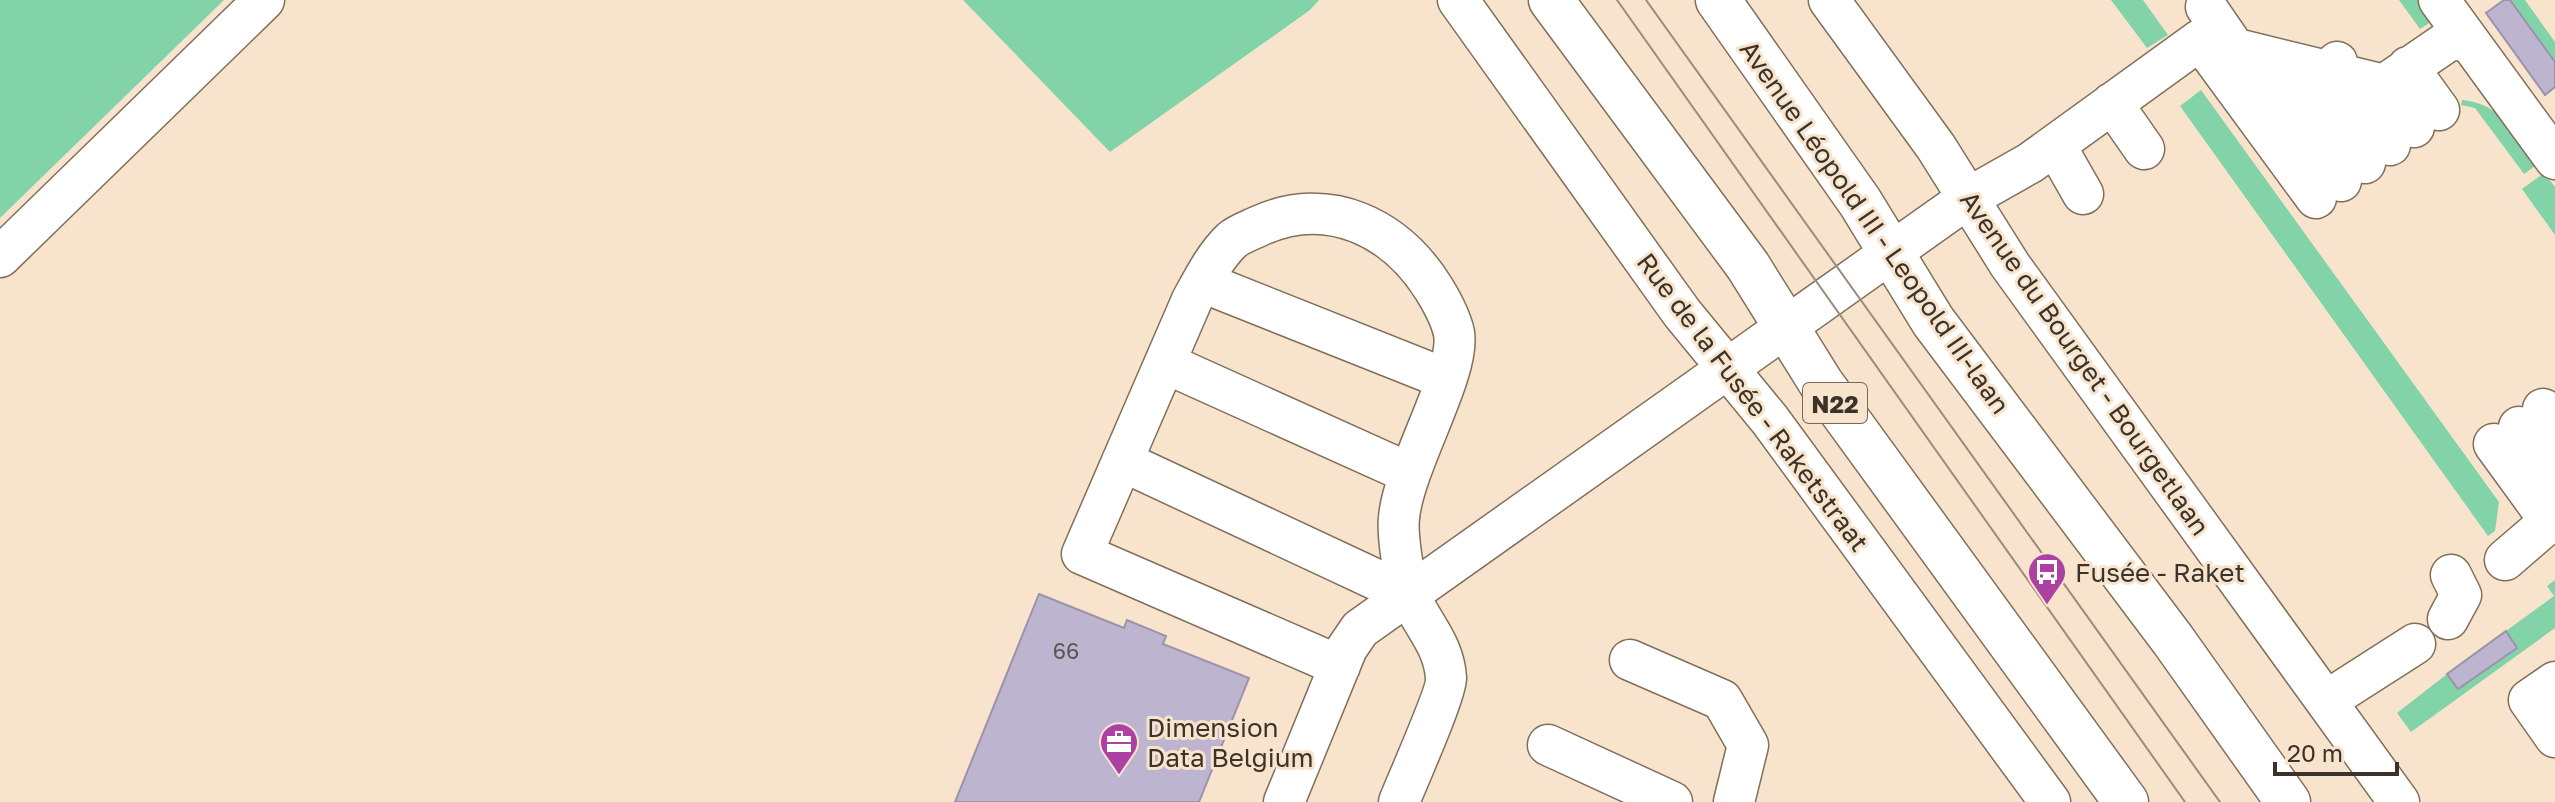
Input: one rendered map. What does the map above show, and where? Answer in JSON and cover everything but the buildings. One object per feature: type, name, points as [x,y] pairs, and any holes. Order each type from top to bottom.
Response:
[{"type":"main road","name":"N22","points":[[1551,0],[1748,266],[1821,383],[2126,802]]},
{"type":"main road","name":"Avenue Léopold III - Leopold III-laan","points":[[1718,0],[1860,202],[1933,321],[2173,640],[2288,802]]},
{"type":"street","points":[[0,257],[264,0]]},
{"type":"street","name":"Rue de la Fusée - Raketstraat","points":[[1458,0],[1682,313],[1770,420],[2050,802]]},
{"type":"street","name":"Avenue du Bourget - Bourgetlaan","points":[[1829,0],[1936,147],[2010,265],[2399,802]]},
{"type":"street","points":[[2439,0],[2555,159]]},
{"type":"street","points":[[2222,37],[2293,63],[2337,59],[2396,76]]},
{"type":"street","points":[[1284,802],[1340,666],[1360,629],[1968,198],[2055,145],[2112,103],[2222,37]]},
{"type":"street","points":[[2222,37],[2378,154]]},
{"type":"street","points":[[2378,154],[2396,76],[2451,39],[2469,42]]},
{"type":"street","points":[[2337,59],[2378,154]]},
{"type":"street","points":[[2293,63],[2378,154]]},
{"type":"street","points":[[2112,103],[2144,149]]},
{"type":"street","points":[[2055,145],[2083,194]]},
{"type":"street","points":[[1340,666],[1082,554],[1202,282],[1234,238],[1277,218],[1310,213],[1348,218],[1394,240],[1420,266],[1440,299],[1454,335],[1446,379],[1409,473],[1398,519],[1409,595],[1437,639],[1447,681],[1399,802]]},
{"type":"street","points":[[1202,282],[1446,379]]},
{"type":"street","points":[[1165,363],[1409,473]]},
{"type":"street","points":[[2528,426],[2555,476]]},
{"type":"street","points":[[2505,560],[2552,519],[2528,426]]},
{"type":"street","points":[[1122,461],[1409,595]]},
{"type":"street","points":[[2448,619],[2461,595],[2451,575]]},
{"type":"street","points":[[2326,701],[2415,644]]},
{"type":"street","points":[[1630,660],[1722,700],[1748,745],[1734,802]]},
{"type":"street","points":[[2555,682],[2529,700],[2555,737]]},
{"type":"street","points":[[1548,745],[1672,802]]},
{"type":"green space","points":[[0,0],[224,0],[0,218]]},
{"type":"green space","points":[[963,0],[1319,0],[1310,10],[1110,152]]},
{"type":"green space","points":[[2111,0],[2143,0],[2168,35],[2147,48]]},
{"type":"green space","points":[[2399,0],[2419,0],[2431,22],[2420,29]]},
{"type":"green space","points":[[2510,0],[2525,0],[2555,42],[2555,62]]},
{"type":"green space","points":[[2201,90],[2499,502],[2495,531],[2488,536],[2180,106]]},
{"type":"green space","points":[[2462,100],[2476,102],[2497,114],[2515,131],[2538,164],[2524,174],[2475,108],[2461,105]]},
{"type":"green space","points":[[2544,173],[2555,187],[2555,235],[2522,189]]},
{"type":"green space","points":[[2555,580],[2555,628],[2411,732],[2397,713],[2447,674],[2459,689],[2516,648],[2506,631],[2554,596],[2547,586]]},
{"type":"tram line","points":[[1617,0],[2185,802]]},
{"type":"tram line","points":[[1646,0],[2220,802]]},
{"type":"place","name":"Fusée - Raket","points":[[2047,606]]},
{"type":"place","name":"Dimension Data Belgium","points":[[1119,776]]}]
